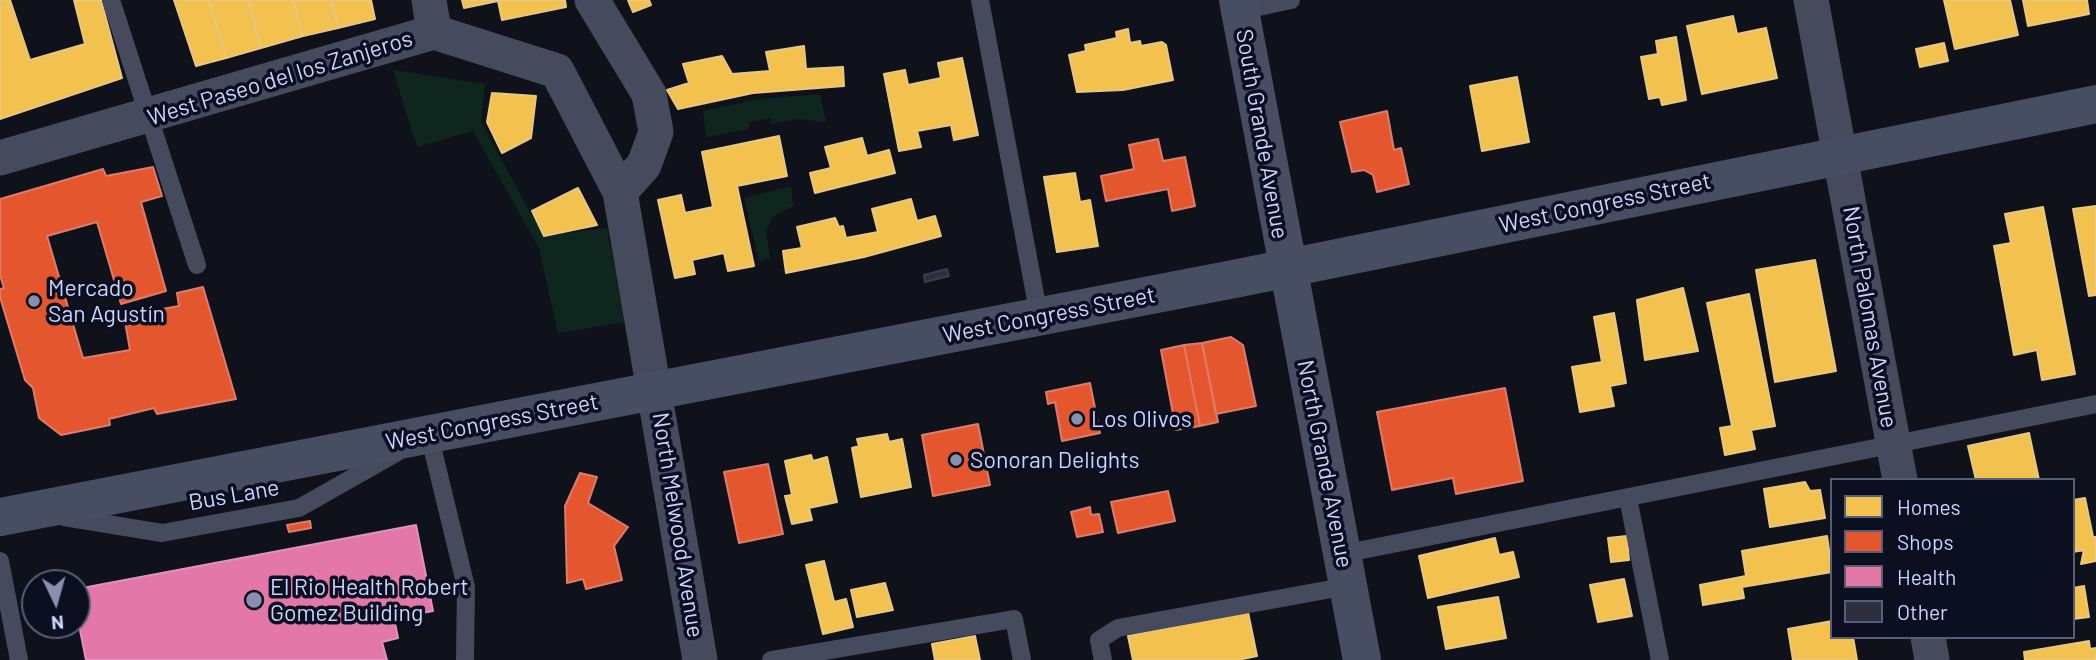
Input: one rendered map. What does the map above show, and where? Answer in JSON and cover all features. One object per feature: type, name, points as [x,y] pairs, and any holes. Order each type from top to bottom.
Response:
[{"type":"main road","name":"South Grande Avenue","points":[[1239,5],[1288,268]]},
{"type":"main road","name":"West Congress Street","points":[[15,514],[1288,268],[2096,104]]},
{"type":"main road","name":"North Grande Avenue","points":[[1288,268],[1362,660]]},
{"type":"street","points":[[592,0],[649,94],[656,132],[644,165],[620,192]]},
{"type":"street","name":"North Palomas Avenue","points":[[1811,0],[1900,478]]},
{"type":"street","name":"West Paseo del los Zanjeros","points":[[0,158],[151,117],[432,16],[557,71],[620,192],[655,391]]},
{"type":"street","name":"North Melwood Avenue","points":[[655,391],[700,660]]},
{"type":"street","points":[[1928,639],[1932,660]]},
{"type":"lane","points":[[111,0],[197,265]]},
{"type":"lane","points":[[981,0],[1039,316]]},
{"type":"lane","points":[[1239,5],[1291,0]]},
{"type":"lane","points":[[1103,660],[1099,640],[1118,628],[1628,498],[2096,404]]},
{"type":"lane","points":[[429,434],[466,587],[465,660]]},
{"type":"lane","points":[[1628,498],[1660,660]]},
{"type":"lane","points":[[0,561],[19,660]]},
{"type":"lane","points":[[771,660],[1014,619],[1022,660]]},
{"type":"green space","points":[[393,70],[485,84],[481,122],[543,236],[607,228],[625,322],[558,333],[539,248],[473,131],[417,147]]},
{"type":"green space","points":[[820,94],[826,122],[798,119],[771,124],[770,118],[749,122],[749,129],[706,137],[703,111],[759,99]]},
{"type":"green space","points":[[791,186],[793,206],[772,217],[766,232],[770,258],[759,261],[744,198]]},
{"type":"building: Homes","points":[[0,0],[10,0],[30,60],[85,44],[74,0],[101,0],[122,78],[0,119]]},
{"type":"building: Homes","points":[[174,0],[209,0],[226,58],[196,66]]},
{"type":"building: Homes","points":[[209,0],[248,0],[261,48],[226,58]]},
{"type":"building: Homes","points":[[248,0],[293,0],[303,36],[261,48]]},
{"type":"building: Homes","points":[[293,0],[331,0],[338,28],[303,36]]},
{"type":"building: Homes","points":[[331,0],[371,0],[375,19],[338,28]]},
{"type":"building: Homes","points":[[462,0],[565,0],[566,7],[502,20],[498,1],[464,8]]},
{"type":"building: Homes","points":[[628,0],[649,0],[651,5],[633,12]]},
{"type":"building: Homes","points":[[1944,0],[2010,0],[2018,35],[1955,49]]},
{"type":"building: Homes","points":[[2023,0],[2087,0],[2089,14],[2028,26]]},
{"type":"building: Homes","points":[[1733,16],[1737,34],[1766,28],[1777,78],[1702,94],[1687,26]]},
{"type":"building: Homes","points":[[1128,29],[1130,43],[1140,41],[1141,46],[1162,42],[1166,45],[1173,80],[1123,90],[1077,92],[1069,55],[1086,51],[1085,45],[1117,38],[1116,32]]},
{"type":"building: Homes","points":[[1676,37],[1686,100],[1662,105],[1660,97],[1649,99],[1641,57],[1658,54],[1656,41]]},
{"type":"building: Homes","points":[[1944,43],[1948,61],[1920,67],[1916,49]]},
{"type":"building: Homes","points":[[804,46],[806,69],[843,67],[844,86],[753,93],[678,109],[667,90],[689,83],[683,64],[722,56],[732,74],[770,71],[766,52]]},
{"type":"building: Homes","points":[[962,58],[978,135],[954,140],[951,125],[917,131],[921,147],[899,151],[884,74],[905,70],[908,85],[941,78],[938,63]]},
{"type":"building: Homes","points":[[1517,77],[1529,142],[1482,151],[1470,86]]},
{"type":"building: Homes","points":[[492,93],[536,96],[531,138],[502,153],[487,122]]},
{"type":"building: Homes","points":[[779,136],[787,176],[737,186],[754,266],[728,271],[724,253],[692,260],[695,274],[675,278],[658,200],[681,195],[685,213],[713,207],[702,152]]},
{"type":"building: Homes","points":[[862,138],[867,156],[889,150],[895,173],[815,193],[810,173],[831,168],[825,147]]},
{"type":"building: Homes","points":[[1075,173],[1080,202],[1090,200],[1098,246],[1057,252],[1044,177]]},
{"type":"building: Homes","points":[[578,188],[597,225],[544,236],[532,211]]},
{"type":"building: Homes","points":[[911,199],[917,221],[935,216],[941,236],[864,257],[786,273],[783,251],[802,248],[797,227],[835,218],[839,227],[843,226],[846,238],[878,232],[872,209]]},
{"type":"building: Homes","points":[[2096,206],[2096,295],[2089,296],[2073,209]]},
{"type":"building: Homes","points":[[2043,207],[2075,374],[2042,380],[2037,350],[2014,355],[1994,246],[2011,243],[2005,214]]},
{"type":"building: Homes","points":[[1815,260],[1836,371],[1775,382],[1756,270]]},
{"type":"building: Homes","points":[[1683,288],[1698,351],[1645,360],[1637,300]]},
{"type":"building: Homes","points":[[1749,294],[1775,426],[1751,430],[1755,449],[1725,455],[1720,428],[1732,426],[1707,303]]},
{"type":"building: Homes","points":[[1614,313],[1626,383],[1610,386],[1614,406],[1580,412],[1572,367],[1602,362],[1594,317]]},
{"type":"building: Homes","points":[[2029,433],[2039,478],[1976,478],[1968,446]]},
{"type":"building: Homes","points":[[887,434],[889,442],[902,439],[911,487],[861,497],[852,448],[859,446],[857,439]]},
{"type":"building: Homes","points":[[811,455],[813,461],[827,457],[837,502],[809,508],[812,520],[792,524],[785,496],[792,495],[785,461]]},
{"type":"building: Homes","points":[[1805,482],[1810,491],[1820,490],[1825,518],[1770,527],[1764,489]]},
{"type":"building: Homes","points":[[2085,498],[2093,537],[2096,537],[2096,561],[2081,564],[2084,550],[2075,552],[2075,500]]},
{"type":"building: Homes","points":[[1627,536],[1629,560],[1611,562],[1608,538]]},
{"type":"building: Homes","points":[[1827,536],[1830,572],[1742,587],[1744,598],[1703,605],[1700,585],[1746,576],[1742,551]]},
{"type":"building: Homes","points":[[1495,538],[1499,555],[1513,552],[1519,577],[1428,598],[1419,556]]},
{"type":"building: Homes","points":[[824,561],[834,602],[846,599],[853,627],[823,634],[806,565]]},
{"type":"building: Homes","points":[[1624,579],[1632,616],[1598,622],[1590,585]]},
{"type":"building: Homes","points":[[885,583],[893,610],[857,617],[851,590]]},
{"type":"building: Homes","points":[[2084,586],[2089,617],[2075,619],[2075,588]]},
{"type":"building: Homes","points":[[1498,597],[1506,638],[1446,649],[1438,607]]},
{"type":"building: Homes","points":[[1248,612],[1257,656],[1238,660],[1133,660],[1128,636]]},
{"type":"building: Homes","points":[[1830,621],[1830,639],[1853,639],[1857,660],[1793,660],[1788,629]]},
{"type":"building: Homes","points":[[975,636],[980,660],[935,660],[932,644]]},
{"type":"building: Homes","points":[[2089,641],[2090,649],[2096,648],[2096,660],[2025,660],[2024,652]]},
{"type":"building: Shops","points":[[1387,111],[1394,150],[1401,148],[1409,184],[1377,192],[1373,175],[1364,170],[1352,172],[1340,122]]},
{"type":"building: Shops","points":[[1158,139],[1163,161],[1185,157],[1195,206],[1172,211],[1168,189],[1106,201],[1101,176],[1134,169],[1129,145]]},
{"type":"building: Shops","name":"Mercado San Agustín","points":[[153,167],[162,196],[141,202],[166,291],[121,304],[97,222],[47,236],[83,358],[130,350],[124,316],[179,306],[177,293],[203,287],[236,399],[157,414],[154,408],[109,419],[110,425],[61,435],[39,418],[33,388],[25,380],[0,297],[0,289],[4,288],[0,275],[0,199],[103,169],[106,176]]},
{"type":"building: Shops","points":[[1231,337],[1243,345],[1256,406],[1216,414],[1202,343]]},
{"type":"building: Shops","points":[[1202,343],[1218,422],[1200,426],[1184,345]]},
{"type":"building: Shops","points":[[1184,345],[1200,426],[1176,430],[1161,350]]},
{"type":"building: Shops","name":"Los Olivos","points":[[1090,383],[1100,433],[1062,441],[1055,402],[1048,404],[1046,392]]},
{"type":"building: Shops","points":[[1505,388],[1523,481],[1456,494],[1453,478],[1392,490],[1377,412]]},
{"type":"building: Shops","name":"Sonoran Delights","points":[[978,424],[990,485],[933,496],[922,435]]},
{"type":"building: Shops","points":[[768,464],[783,534],[739,543],[724,472]]},
{"type":"building: Shops","points":[[580,473],[597,477],[588,503],[628,527],[614,546],[622,580],[586,589],[583,579],[567,583],[565,506]]},
{"type":"building: Shops","points":[[1168,491],[1175,521],[1118,533],[1111,502]]},
{"type":"building: Shops","points":[[1090,507],[1091,515],[1099,514],[1103,532],[1077,537],[1071,512]]},
{"type":"building: Shops","points":[[310,521],[311,528],[289,532],[287,525]]},
{"type":"building: Health","name":"El Rio Health Robert Gomez Building","points":[[416,525],[433,611],[394,618],[398,638],[382,642],[387,660],[86,660],[82,639],[91,639],[91,586]]},
{"type":"building: Other","points":[[947,269],[949,276],[925,282],[924,275]]},
{"type":"place","name":"Mercado San Agustín","points":[[34,301]]},
{"type":"place","name":"Los Olivos","points":[[1077,419]]},
{"type":"place","name":"Sonoran Delights","points":[[956,460]]},
{"type":"place","name":"El Rio Health Robert Gomez Building","points":[[254,600]]}]
